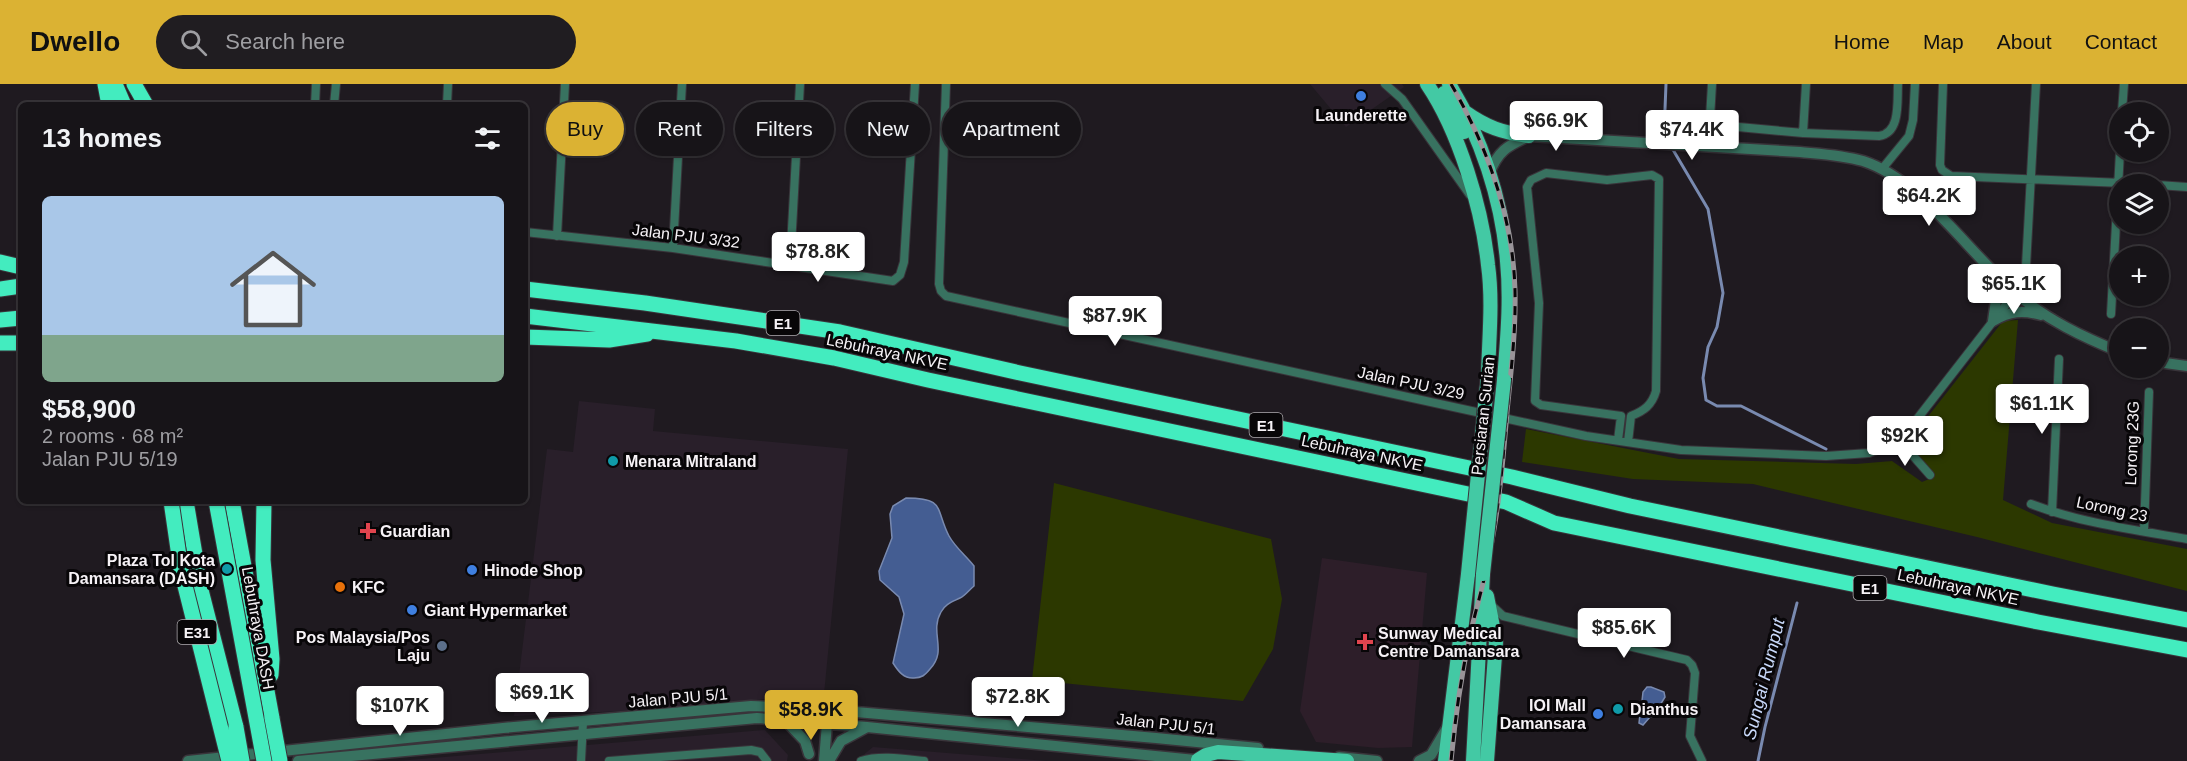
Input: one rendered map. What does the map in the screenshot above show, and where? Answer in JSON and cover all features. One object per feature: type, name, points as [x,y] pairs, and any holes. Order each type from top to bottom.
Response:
[{"type":"highway","points":[[105,84],[109,102]]},
{"type":"highway","points":[[115,84],[123,102]]},
{"type":"highway","points":[[128,84],[133,102]]},
{"type":"highway","points":[[134,84],[144,102]]},
{"type":"highway","points":[[0,262],[18,266]]},
{"type":"highway","points":[[0,289],[18,286]]},
{"type":"highway","name":"Lebuhraya NKVE","points":[[528,289],[645,303],[840,332],[1020,373],[1512,477],[1630,506],[2187,620]]},
{"type":"highway","name":"Lebuhraya NKVE","points":[[528,316],[736,341],[834,358],[1506,502],[1554,523],[2038,622],[2187,650]]},
{"type":"highway","points":[[0,320],[18,318]]},
{"type":"highway","points":[[528,337],[609,340],[661,331]]},
{"type":"highway","points":[[0,343],[18,343]]},
{"type":"highway","name":"E31","points":[[171,504],[181,570],[230,761]]},
{"type":"highway","points":[[187,504],[201,590],[236,727],[242,761]]},
{"type":"highway","points":[[212,504],[256,723],[269,759]]},
{"type":"highway","name":"Lebuhraya DASH","points":[[217,504],[269,759]]},
{"type":"highway","points":[[233,504],[272,718],[269,759]]},
{"type":"highway","points":[[264,504],[263,560],[272,659],[267,688]]},
{"type":"main road","name":"Persiaran Surian","points":[[1427,84],[1450,124],[1476,203],[1489,266],[1491,309],[1488,375],[1468,574],[1445,761]]},
{"type":"main road","points":[[1438,84],[1458,118],[1470,145],[1487,168]]},
{"type":"main road","name":"Persiaran Surian","points":[[1449,84],[1465,112],[1487,168],[1508,260],[1509,300],[1504,380],[1483,578],[1473,761]]},
{"type":"main road","points":[[1465,112],[1496,131],[1529,136]]},
{"type":"main road","points":[[1483,578],[1496,642],[1487,761]]},
{"type":"main road","points":[[1202,760],[1212,753],[1228,753],[1347,761]]},
{"type":"street","points":[[315,102],[316,84]]},
{"type":"street","points":[[334,102],[336,84]]},
{"type":"street","points":[[447,102],[448,84]]},
{"type":"street","points":[[556,236],[565,84]]},
{"type":"street","points":[[673,248],[682,84]]},
{"type":"street","points":[[790,265],[800,84]]},
{"type":"street","name":"Jalan PJU 3/32","points":[[528,232],[673,248],[893,281],[900,275],[904,262],[915,84]]},
{"type":"street","name":"Jalan PJU 3/29","points":[[946,84],[939,284],[946,296],[1586,436],[1681,450],[1826,456],[1869,453],[1900,441]]},
{"type":"street","points":[[1385,84],[1402,99],[1476,203]]},
{"type":"street","points":[[1712,84],[1710,118],[1712,123],[1803,133],[1886,135],[1891,130],[1896,116],[1898,84]]},
{"type":"street","points":[[1803,133],[1806,84]]},
{"type":"street","points":[[1882,169],[1909,136],[1913,120],[1915,84]]},
{"type":"street","points":[[1943,84],[1940,159],[1942,170],[1951,176],[2109,183]]},
{"type":"street","points":[[2026,266],[2036,84]]},
{"type":"street","points":[[2123,102],[2124,84]]},
{"type":"street","points":[[1487,168],[1505,148],[1529,136],[1843,156],[1898,177],[1916,192],[1988,268],[2044,316]]},
{"type":"street","points":[[1618,440],[1621,416],[1541,405],[1535,401],[1539,303],[1527,187],[1531,180],[1546,173],[1607,180],[1652,175],[1659,179],[1656,391],[1645,410],[1631,416],[1628,442]]},
{"type":"street","points":[[2169,186],[2187,187]]},
{"type":"street","points":[[2110,314],[2115,234]]},
{"type":"street","points":[[1988,268],[1997,293],[1993,321]]},
{"type":"street","points":[[1930,475],[1900,441],[2015,293]]},
{"type":"street","points":[[1993,321],[2007,313],[2025,311],[2044,316],[2109,347]]},
{"type":"street","points":[[2052,512],[2059,359]]},
{"type":"street","points":[[2169,364],[2187,366]]},
{"type":"street","name":"Lorong 23G","points":[[2144,531],[2149,392]]},
{"type":"street","name":"Lorong 23","points":[[2031,504],[2052,512],[2187,539]]},
{"type":"street","points":[[1489,602],[1503,616],[1687,660],[1695,673],[1690,735],[1702,761]]},
{"type":"street","name":"Jalan PJU 5/1","points":[[188,761],[269,759],[583,722],[751,706],[821,709],[1147,737],[1377,761]]},
{"type":"street","points":[[809,758],[812,722],[821,709]]},
{"type":"street","points":[[821,709],[827,723],[824,761]]},
{"type":"street","name":"Jalan PJU 5/1","points":[[298,761],[757,718],[867,727],[1150,758],[1202,760]]},
{"type":"street","points":[[784,719],[805,741],[809,758]]},
{"type":"street","points":[[581,761],[583,722]]},
{"type":"street","points":[[1419,761],[1431,755],[1449,724]]},
{"type":"street","points":[[829,761],[841,741],[867,727]]},
{"type":"street","points":[[609,761],[751,750],[760,752],[767,761]]},
{"type":"street","points":[[861,761],[867,759],[924,761]]},
{"type":"shaded area","points":[[1310,84],[1402,84],[1404,87],[1346,127]]},
{"type":"shaded area","points":[[579,401],[655,409],[653,431],[848,449],[824,694],[622,711],[514,716],[547,449],[573,452]]},
{"type":"shaded area","name":"Sunway Medical Centre Damansara","points":[[1322,558],[1427,573],[1412,747],[1378,748],[1316,742],[1300,711]]},
{"type":"shaded area","points":[[765,730],[788,755],[787,761],[397,761]]},
{"type":"shaded area","points":[[873,747],[1047,761],[856,761]]},
{"type":"green space","points":[[2018,320],[2003,500],[2052,523],[2187,549],[2187,591],[1977,537],[1753,484],[1633,479],[1522,462],[1526,429],[1679,459],[1856,464],[1892,461],[1922,482],[1934,477],[1908,442],[2003,321]]},
{"type":"green space","points":[[1054,483],[1271,539],[1282,599],[1273,649],[1243,701],[1032,680]]},
{"type":"water","points":[[906,498],[928,500],[937,507],[951,540],[974,566],[974,586],[941,612],[937,627],[938,655],[930,669],[917,678],[904,676],[893,663],[904,614],[899,597],[880,580],[879,571],[892,538],[890,514],[893,506]]},
{"type":"water","points":[[1647,687],[1664,692],[1665,697],[1657,715],[1650,717],[1643,725],[1639,723],[1640,714],[1645,705],[1642,701],[1643,692]]},
{"type":"waterway","points":[[1666,84],[1664,134],[1669,142]]},
{"type":"waterway","name":"Sungai Rumput","points":[[1672,148],[1708,209],[1723,293],[1717,327],[1708,347],[1703,378],[1706,400],[1717,406],[1741,406],[1826,449]]},
{"type":"waterway","name":"Sungai Rumput","points":[[1758,761],[1797,603]]},
{"type":"railway","points":[[1451,84],[1476,132],[1496,183],[1509,236],[1515,290],[1513,351],[1498,502],[1487,566],[1464,666],[1451,761]]},
{"type":"place","name":"Launderette","points":[[1361,96]]},
{"type":"place","name":"Menara Mitraland","points":[[613,461]]},
{"type":"place","name":"Guardian","points":[[368,531]]},
{"type":"place","name":"Plaza Tol Kota Damansara (DASH)","points":[[227,569]]},
{"type":"place","name":"Hinode Shop","points":[[472,570]]},
{"type":"place","name":"KFC","points":[[340,587]]},
{"type":"place","name":"Giant Hypermarket","points":[[412,610]]},
{"type":"place","name":"Sunway Medical Centre Damansara","points":[[1365,642]]},
{"type":"place","name":"Pos Malaysia/Pos Laju","points":[[442,646]]},
{"type":"place","name":"Dianthus","points":[[1618,709]]},
{"type":"place","name":"IOI Mall Damansara","points":[[1598,714]]}]
